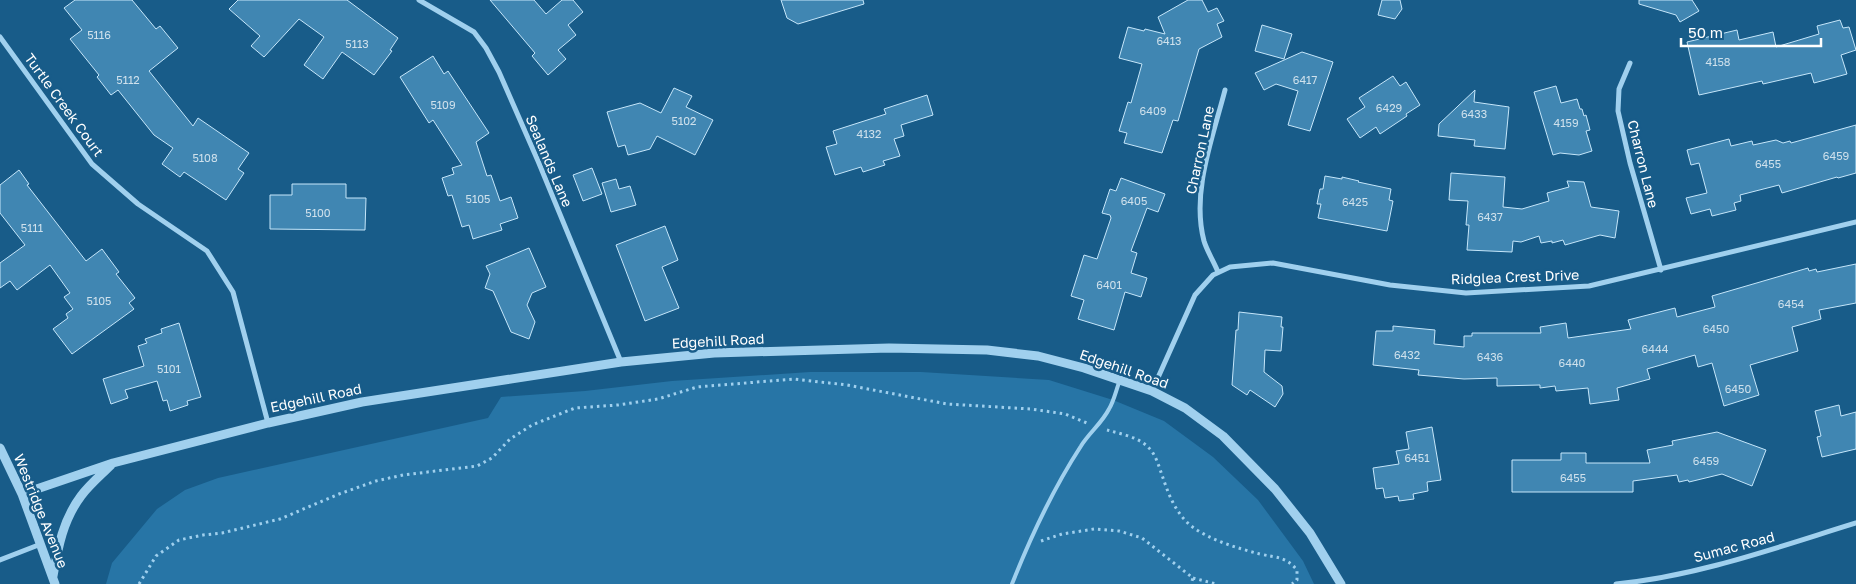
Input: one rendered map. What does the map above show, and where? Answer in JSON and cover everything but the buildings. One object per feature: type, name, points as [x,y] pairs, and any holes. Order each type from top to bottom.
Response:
[{"type":"street","name":"Sealands Lane","points":[[419,0],[474,32],[486,48],[499,72],[538,161],[621,362]]},
{"type":"street","name":"Turtle Creek Court","points":[[0,37],[92,164],[138,204],[207,251],[233,292],[268,423]]},
{"type":"street","name":"Charron Lane","points":[[1630,63],[1619,90],[1618,111],[1630,163],[1661,270]]},
{"type":"street","name":"Charron Lane","points":[[1218,272],[1204,241],[1200,207],[1201,182],[1224,90]]},
{"type":"street","name":"Ridglea Crest Drive","points":[[1218,272],[1230,267],[1273,263],[1390,285],[1466,293],[1589,286],[1856,222]]},
{"type":"street","points":[[1152,391],[1195,295],[1218,272]]},
{"type":"street","name":"Edgehill Road","points":[[22,494],[113,463],[268,423],[362,402],[621,362],[714,353],[889,348],[988,350],[1038,356],[1084,368],[1152,391],[1186,408],[1223,436],[1275,489],[1310,533],[1341,584]]},
{"type":"street","name":"Westridge Avenue","points":[[0,448],[22,494],[54,580]]},
{"type":"street","points":[[54,580],[59,540],[68,516],[81,494],[113,463]]},
{"type":"street","name":"Sumac Road","points":[[1616,584],[1641,582],[1723,563],[1856,523]]},
{"type":"street","points":[[0,560],[41,544]]},
{"type":"lane","points":[[1012,584],[1027,546],[1056,490],[1082,444],[1098,427],[1110,409],[1120,380]]},
{"type":"path","points":[[139,584],[156,556],[179,540],[222,533],[280,519],[339,494],[376,481],[403,475],[477,466],[492,458],[510,439],[532,425],[575,408],[618,405],[658,399],[697,387],[794,380],[847,385],[947,404],[1031,409],[1065,414],[1098,427],[1135,438],[1149,448],[1158,464],[1167,490],[1180,516],[1192,526],[1219,541],[1288,560],[1297,570],[1297,580],[1292,584]]},
{"type":"path","points":[[1027,546],[1062,534],[1094,529],[1119,531],[1142,538],[1193,578],[1216,584]]},
{"type":"path","points":[[1191,584],[1193,578]]},
{"type":"shaded area","points":[[810,372],[921,372],[1049,380],[1113,400],[1164,421],[1213,457],[1258,500],[1303,561],[1314,584],[106,584],[112,563],[157,509],[185,490],[218,478],[488,418],[501,397],[585,391],[672,381]]}]
